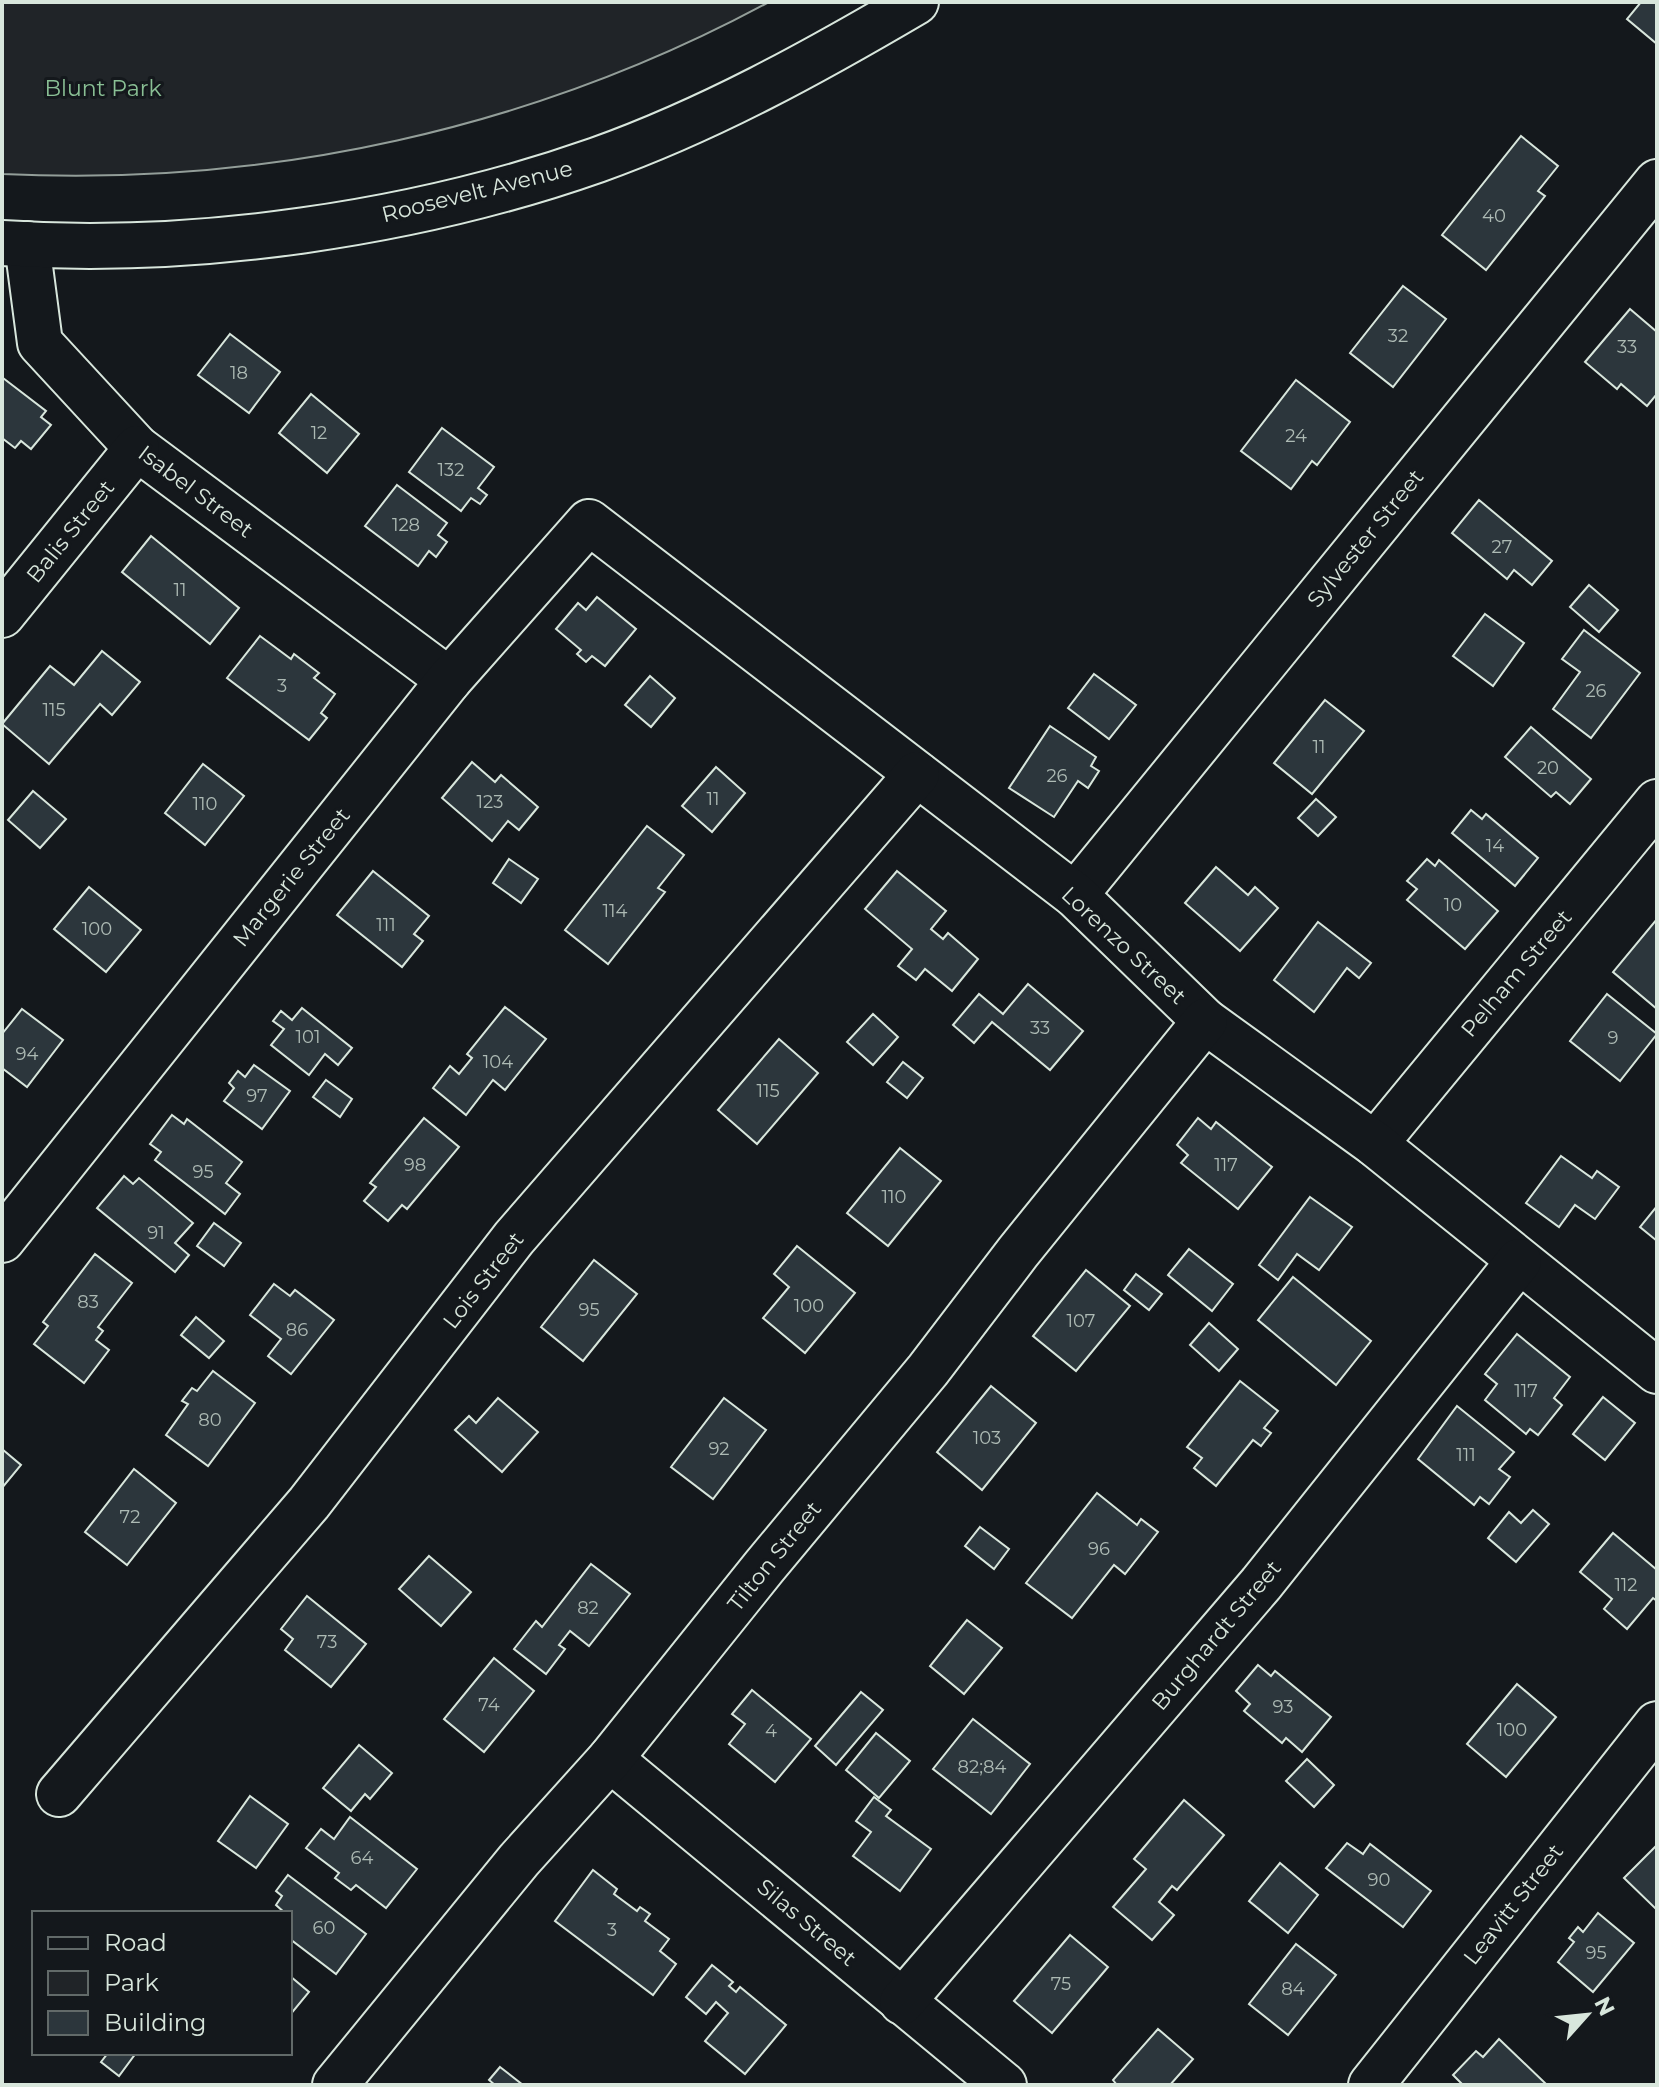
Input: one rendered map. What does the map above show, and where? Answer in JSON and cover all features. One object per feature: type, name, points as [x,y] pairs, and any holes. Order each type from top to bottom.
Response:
[{"type":"street","name":"Roosevelt Avenue","points":[[14,244],[107,245],[256,235],[400,213],[539,179],[599,159],[716,111],[916,2]]},
{"type":"street","name":"Sylvester Street","points":[[1075,895],[1657,182]]},
{"type":"street","name":"Isabel Street","points":[[14,244],[40,343],[137,448],[449,680]]},
{"type":"street","name":"Balis Street","points":[[2,615],[137,448]]},
{"type":"street","name":"Lorenzo Street","points":[[589,522],[1075,895],[1205,1021],[1375,1144],[1657,1371]]},
{"type":"street","name":"Margerie Street","points":[[2,1240],[449,680],[589,522]]},
{"type":"street","name":"Lois Street","points":[[59,1794],[309,1503],[514,1238],[917,774]]},
{"type":"street","name":"Pelham Street","points":[[1375,1144],[1657,802]]},
{"type":"street","name":"Tilton Street","points":[[335,2085],[519,1860],[610,1759],[928,1370],[1018,1252],[1205,1021]]},
{"type":"street","name":"Burghardt Street","points":[[902,2002],[1261,1584],[1519,1261]]},
{"type":"street","name":"Leavitt Street","points":[[1371,2085],[1657,1724]]},
{"type":"street","name":"Silas Street","points":[[610,1759],[1004,2085]]},
{"type":"green space","name":"Blunt Park","points":[[2,2],[769,2],[679,46],[587,84],[493,116],[397,140],[300,159],[201,170],[102,176],[2,174]]},
{"type":"building","points":[[1641,2],[1657,2],[1657,44],[1627,19]]},
{"type":"building","points":[[1521,136],[1558,166],[1538,191],[1545,196],[1486,270],[1442,235]]},
{"type":"building","points":[[1403,286],[1446,319],[1393,387],[1350,353]]},
{"type":"building","points":[[1630,309],[1657,332],[1657,394],[1647,406],[1621,384],[1617,389],[1585,362]]},
{"type":"building","points":[[230,334],[280,372],[249,413],[198,375]]},
{"type":"building","points":[[3,378],[46,411],[41,417],[51,425],[31,449],[21,441],[15,448],[2,438]]},
{"type":"building","points":[[1296,380],[1350,422],[1317,465],[1312,461],[1291,489],[1241,451]]},
{"type":"building","points":[[311,394],[359,434],[327,473],[279,433]]},
{"type":"building","points":[[442,428],[494,467],[478,488],[487,495],[480,504],[471,498],[461,511],[409,472]]},
{"type":"building","points":[[397,485],[447,523],[438,535],[447,542],[436,557],[429,551],[418,566],[365,526]]},
{"type":"building","points":[[1479,500],[1552,561],[1532,585],[1514,570],[1507,579],[1452,533]]},
{"type":"building","points":[[151,536],[239,608],[210,644],[122,572]]},
{"type":"building","points":[[1589,585],[1618,610],[1599,632],[1570,607]]},
{"type":"building","points":[[597,597],[636,629],[605,666],[592,656],[586,662],[577,654],[581,650],[556,629],[578,603],[586,610]]},
{"type":"building","points":[[1485,614],[1524,643],[1493,686],[1453,656]]},
{"type":"building","points":[[1584,630],[1640,673],[1591,738],[1553,709],[1580,672],[1562,659]]},
{"type":"building","points":[[260,636],[291,659],[294,654],[319,673],[314,678],[335,694],[321,713],[327,718],[309,740],[227,678]]},
{"type":"building","points":[[102,651],[140,682],[112,715],[100,704],[49,764],[2,724],[50,666],[74,685]]},
{"type":"building","points":[[1094,674],[1136,705],[1109,739],[1068,708]]},
{"type":"building","points":[[650,676],[675,698],[651,727],[625,705]]},
{"type":"building","points":[[1325,700],[1364,731],[1312,794],[1274,763]]},
{"type":"building","points":[[1050,726],[1096,757],[1091,766],[1099,771],[1088,788],[1078,781],[1054,817],[1009,788]]},
{"type":"building","points":[[1531,727],[1591,779],[1570,804],[1556,792],[1551,797],[1505,757]]},
{"type":"building","points":[[472,762],[495,782],[501,775],[538,807],[519,830],[508,821],[492,841],[442,798]]},
{"type":"building","points":[[203,764],[244,796],[205,845],[165,813]]},
{"type":"building","points":[[716,767],[745,793],[712,832],[682,806]]},
{"type":"building","points":[[33,791],[66,819],[40,848],[8,820]]},
{"type":"building","points":[[1316,799],[1336,817],[1318,836],[1298,818]]},
{"type":"building","points":[[1471,810],[1482,819],[1486,814],[1538,858],[1515,886],[1452,833]]},
{"type":"building","points":[[647,826],[684,855],[658,888],[665,892],[608,964],[565,930]]},
{"type":"building","points":[[509,859],[538,879],[521,903],[493,883]]},
{"type":"building","points":[[1427,859],[1435,866],[1439,860],[1498,911],[1465,949],[1407,900],[1417,889],[1407,881]]},
{"type":"building","points":[[1216,867],[1248,895],[1255,887],[1278,908],[1240,951],[1185,903]]},
{"type":"building","points":[[373,871],[429,916],[414,934],[423,941],[402,967],[337,915]]},
{"type":"building","points":[[897,871],[946,911],[931,929],[943,939],[948,933],[978,959],[952,991],[925,969],[916,980],[898,966],[912,949],[865,909]]},
{"type":"building","points":[[89,887],[141,930],[106,972],[54,929]]},
{"type":"building","points":[[1657,919],[1657,1009],[1613,972]]},
{"type":"building","points":[[1318,922],[1371,963],[1359,978],[1347,968],[1314,1012],[1274,980]]},
{"type":"building","points":[[1028,984],[1083,1031],[1050,1070],[992,1022],[974,1043],[953,1025],[979,994],[1003,1014]]},
{"type":"building","points":[[1607,994],[1657,1034],[1620,1081],[1570,1041]]},
{"type":"building","points":[[505,1007],[546,1039],[505,1090],[493,1080],[466,1115],[433,1088],[450,1066],[459,1074],[472,1058],[467,1054]]},
{"type":"building","points":[[302,1008],[352,1048],[338,1065],[325,1054],[309,1075],[271,1045],[284,1029],[273,1021],[281,1011],[292,1020]]},
{"type":"building","points":[[22,1009],[63,1040],[27,1087],[2,1068],[2,1034]]},
{"type":"building","points":[[873,1014],[898,1037],[873,1065],[847,1042]]},
{"type":"building","points":[[779,1039],[818,1073],[757,1144],[718,1110]]},
{"type":"building","points":[[903,1062],[923,1078],[907,1098],[887,1082]]},
{"type":"building","points":[[254,1065],[290,1091],[262,1129],[224,1101],[234,1088],[229,1083],[238,1071],[245,1077]]},
{"type":"building","points":[[326,1080],[352,1099],[340,1117],[313,1097]]},
{"type":"building","points":[[172,1115],[184,1124],[187,1119],[242,1162],[226,1183],[240,1194],[225,1214],[155,1160],[161,1152],[150,1144]]},
{"type":"building","points":[[424,1118],[459,1147],[407,1209],[402,1205],[388,1221],[364,1201],[376,1187],[370,1183]]},
{"type":"building","points":[[1198,1118],[1211,1129],[1216,1122],[1272,1167],[1238,1209],[1181,1163],[1188,1155],[1177,1145]]},
{"type":"building","points":[[900,1148],[941,1181],[888,1246],[847,1213]]},
{"type":"building","points":[[1561,1156],[1592,1178],[1597,1171],[1619,1187],[1595,1219],[1575,1205],[1559,1227],[1526,1203]]},
{"type":"building","points":[[124,1176],[133,1184],[139,1178],[193,1223],[175,1243],[189,1255],[175,1272],[97,1208]]},
{"type":"building","points":[[1310,1197],[1352,1227],[1319,1270],[1297,1254],[1278,1280],[1259,1265]]},
{"type":"building","points":[[1657,1206],[1657,1241],[1640,1227]]},
{"type":"building","points":[[214,1223],[241,1243],[224,1266],[197,1246]]},
{"type":"building","points":[[797,1246],[855,1293],[805,1353],[763,1318],[789,1287],[774,1274]]},
{"type":"building","points":[[1189,1249],[1233,1284],[1212,1311],[1168,1275]]},
{"type":"building","points":[[95,1254],[132,1283],[98,1327],[103,1331],[96,1340],[109,1350],[84,1383],[34,1344],[48,1326],[43,1322]]},
{"type":"building","points":[[594,1260],[637,1294],[583,1361],[541,1327]]},
{"type":"building","points":[[1086,1270],[1130,1306],[1076,1371],[1033,1336]]},
{"type":"building","points":[[1136,1274],[1162,1294],[1149,1310],[1124,1290]]},
{"type":"building","points":[[1293,1277],[1371,1341],[1336,1385],[1258,1320]]},
{"type":"building","points":[[274,1284],[290,1296],[295,1290],[334,1320],[291,1374],[268,1356],[281,1339],[250,1315]]},
{"type":"building","points":[[196,1317],[224,1341],[209,1358],[181,1335]]},
{"type":"building","points":[[1209,1323],[1238,1349],[1219,1371],[1190,1345]]},
{"type":"building","points":[[1517,1334],[1570,1377],[1554,1398],[1562,1405],[1538,1435],[1530,1429],[1526,1434],[1485,1400],[1497,1384],[1485,1374]]},
{"type":"building","points":[[213,1371],[255,1403],[208,1466],[166,1435],[188,1404],[182,1401],[192,1388],[197,1391]]},
{"type":"building","points":[[1240,1381],[1278,1411],[1264,1428],[1271,1433],[1261,1446],[1253,1440],[1216,1486],[1194,1468],[1202,1458],[1187,1447]]},
{"type":"building","points":[[991,1386],[1036,1423],[982,1490],[937,1452]]},
{"type":"building","points":[[1603,1397],[1635,1423],[1605,1460],[1573,1434]]},
{"type":"building","points":[[498,1398],[538,1432],[502,1472],[455,1430],[469,1416],[476,1423]]},
{"type":"building","points":[[724,1398],[766,1430],[713,1499],[671,1467]]},
{"type":"building","points":[[1457,1406],[1514,1452],[1499,1469],[1510,1477],[1489,1504],[1480,1497],[1474,1505],[1418,1459]]},
{"type":"building","points":[[2,1449],[21,1465],[2,1488]]},
{"type":"building","points":[[134,1469],[176,1503],[127,1565],[85,1532]]},
{"type":"building","points":[[1097,1493],[1137,1525],[1141,1519],[1158,1532],[1125,1574],[1114,1565],[1072,1618],[1026,1583]]},
{"type":"building","points":[[1533,1510],[1549,1524],[1516,1562],[1488,1538],[1509,1512],[1521,1523]]},
{"type":"building","points":[[980,1527],[1009,1549],[994,1569],[965,1546]]},
{"type":"building","points":[[1613,1533],[1657,1570],[1657,1601],[1653,1598],[1627,1629],[1604,1609],[1612,1599],[1580,1572]]},
{"type":"building","points":[[429,1556],[471,1592],[441,1626],[399,1589]]},
{"type":"building","points":[[591,1564],[630,1594],[589,1646],[570,1631],[559,1645],[565,1649],[546,1674],[514,1649],[536,1621],[542,1627]]},
{"type":"building","points":[[307,1596],[366,1644],[331,1687],[285,1650],[293,1639],[281,1629]]},
{"type":"building","points":[[967,1620],[1002,1648],[964,1694],[930,1666]]},
{"type":"building","points":[[494,1658],[534,1691],[484,1752],[444,1719]]},
{"type":"building","points":[[1258,1665],[1271,1676],[1275,1671],[1331,1717],[1302,1752],[1286,1738],[1282,1743],[1244,1711],[1250,1704],[1236,1691]]},
{"type":"building","points":[[1517,1684],[1556,1717],[1506,1777],[1467,1744]]},
{"type":"building","points":[[752,1690],[811,1739],[775,1782],[729,1744],[745,1724],[732,1714]]},
{"type":"building","points":[[861,1692],[883,1710],[836,1765],[815,1746]]},
{"type":"building","points":[[973,1719],[1030,1764],[991,1814],[933,1769]]},
{"type":"building","points":[[876,1733],[910,1761],[879,1798],[846,1770]]},
{"type":"building","points":[[359,1745],[392,1773],[370,1799],[365,1794],[351,1811],[323,1788]]},
{"type":"building","points":[[1307,1759],[1334,1785],[1314,1807],[1286,1781]]},
{"type":"building","points":[[250,1796],[288,1824],[256,1868],[218,1841]]},
{"type":"building","points":[[874,1797],[891,1810],[886,1816],[931,1849],[900,1891],[853,1856],[871,1832],[856,1821]]},
{"type":"building","points":[[1184,1800],[1224,1835],[1177,1890],[1172,1886],[1159,1902],[1174,1915],[1152,1940],[1113,1907],[1146,1869],[1134,1859]]},
{"type":"building","points":[[350,1817],[417,1869],[386,1908],[356,1885],[351,1890],[335,1878],[339,1873],[306,1848],[321,1829],[334,1839]]},
{"type":"building","points":[[1347,1843],[1363,1854],[1370,1844],[1431,1891],[1403,1927],[1326,1868]]},
{"type":"building","points":[[1657,1845],[1657,1910],[1624,1878]]},
{"type":"building","points":[[1280,1863],[1318,1895],[1288,1933],[1249,1901]]},
{"type":"building","points":[[593,1870],[617,1889],[614,1894],[637,1911],[640,1907],[650,1914],[645,1921],[669,1939],[660,1951],[676,1964],[653,1995],[555,1921]]},
{"type":"building","points":[[288,1875],[366,1934],[336,1974],[292,1941],[292,1911],[283,1911],[276,1905],[282,1896],[276,1891]]},
{"type":"building","points":[[1598,1913],[1634,1943],[1593,1992],[1558,1962],[1574,1942],[1569,1938],[1578,1927],[1583,1932]]},
{"type":"building","points":[[1070,1935],[1108,1967],[1052,2033],[1014,2001]]},
{"type":"building","points":[[1296,1944],[1336,1975],[1288,2035],[1249,2004]]},
{"type":"building","points":[[712,1965],[733,1982],[729,1986],[736,1992],[740,1987],[786,2025],[745,2074],[705,2041],[728,2013],[716,2002],[706,2014],[686,1997]]},
{"type":"building","points":[[292,1978],[309,1992],[292,2013]]},
{"type":"building","points":[[1158,2029],[1193,2059],[1170,2085],[1117,2085],[1113,2080]]},
{"type":"building","points":[[1499,2039],[1545,2083],[1543,2085],[1463,2085],[1453,2075],[1476,2051],[1483,2057]]},
{"type":"building","points":[[106,2055],[135,2055],[119,2076],[101,2062]]},
{"type":"building","points":[[500,2067],[523,2085],[495,2085],[489,2080]]}]
